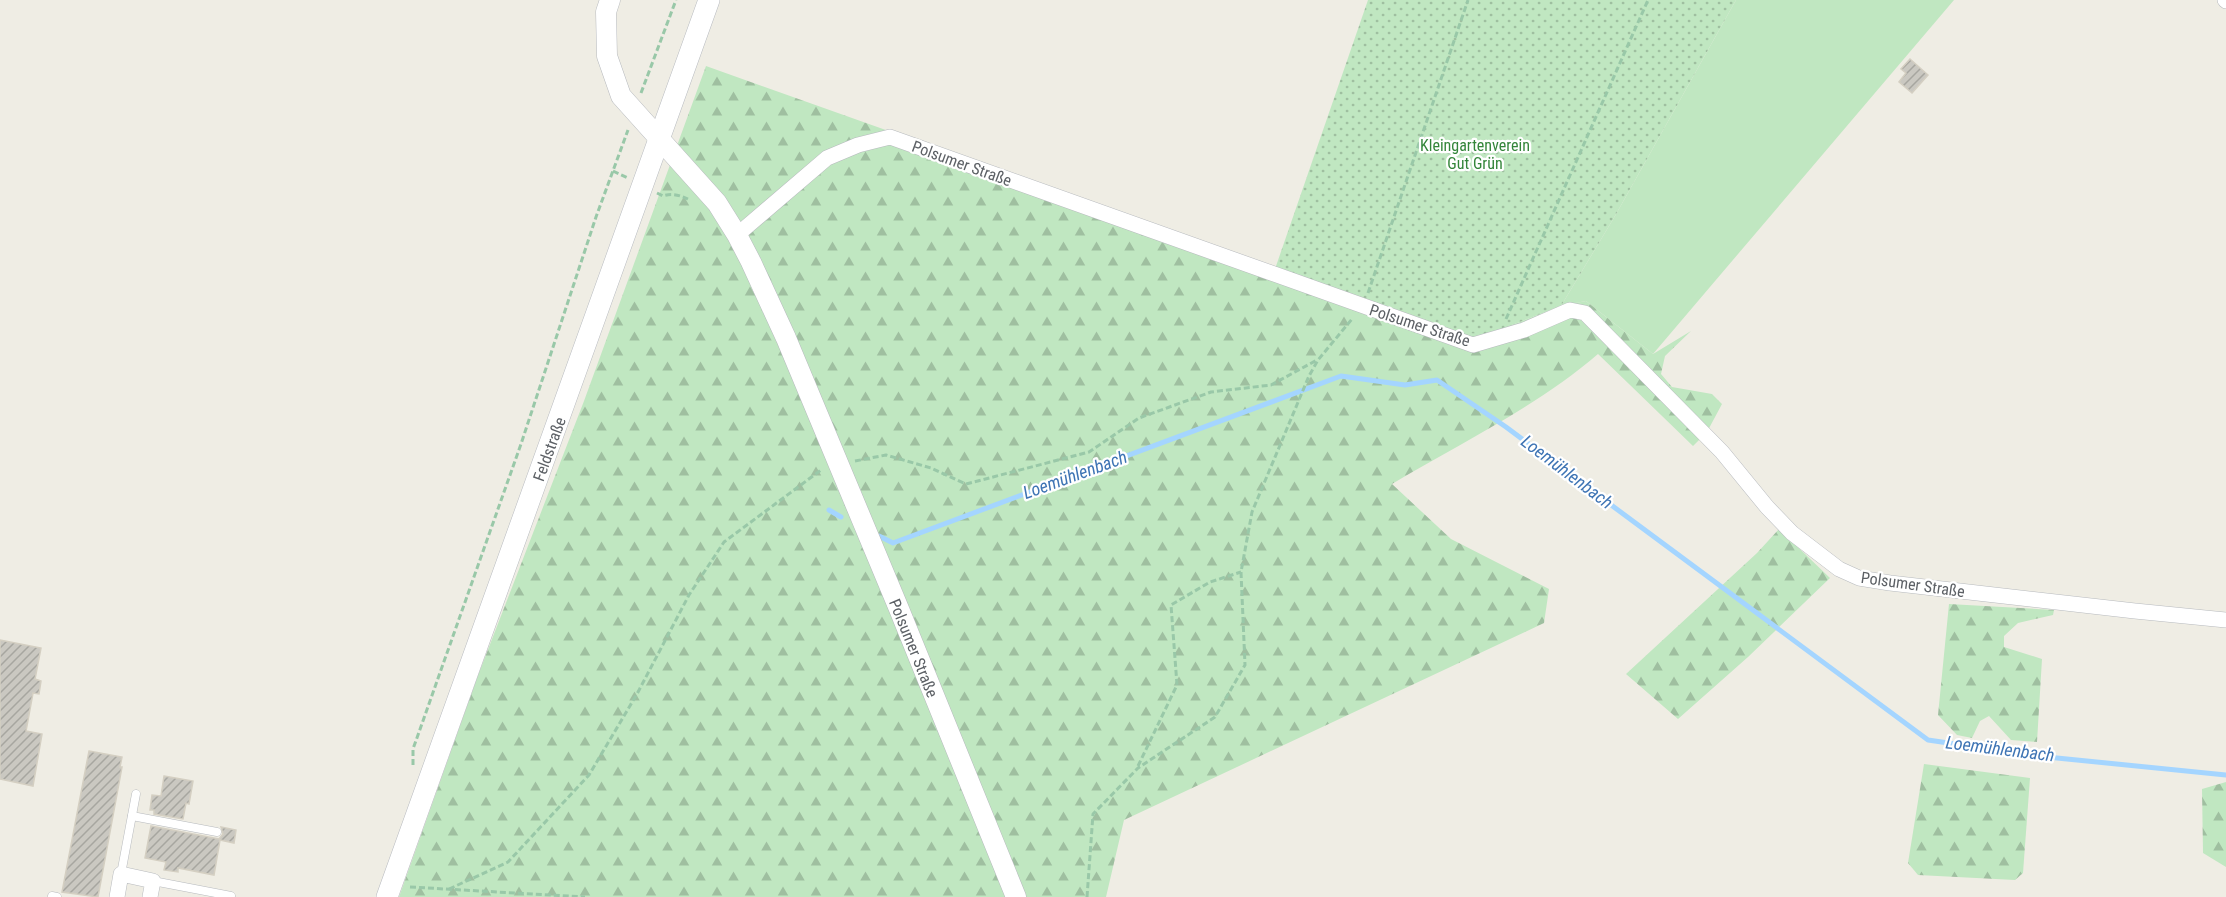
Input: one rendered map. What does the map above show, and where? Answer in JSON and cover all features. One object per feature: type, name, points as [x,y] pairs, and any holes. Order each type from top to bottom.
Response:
[{"type":"main road","name":"Feldstraße","points":[[387,897],[710,0]]},
{"type":"street","name":"Polsumer Straße","points":[[610,0],[606,12],[607,56],[621,96],[717,203],[737,235],[786,338],[831,466],[1016,897]]},
{"type":"street","name":"Polsumer Straße","points":[[737,235],[827,158],[858,145],[890,137],[1473,345],[1524,330],[1570,310],[1585,313],[1722,452],[1767,507],[1792,533],[1839,569],[1859,578],[2226,620]]},
{"type":"street","points":[[117,897],[121,874],[153,880],[150,897]]},
{"type":"lane","points":[[121,874],[136,794]]},
{"type":"lane","points":[[132,816],[216,832]]},
{"type":"lane","points":[[153,880],[231,896]]},
{"type":"path","points":[[413,767],[413,749],[521,444],[613,171],[676,0]]},
{"type":"path","points":[[1087,897],[1094,814],[1138,768],[1215,717],[1245,665],[1241,572],[1252,512],[1318,360],[1364,306],[1468,0]]},
{"type":"path","points":[[1498,337],[1648,0]]},
{"type":"path","points":[[613,171],[663,196],[678,195],[695,205]]},
{"type":"path","points":[[449,889],[508,862],[589,775],[637,694],[689,595],[724,542],[831,466],[886,455],[932,468],[966,484],[1089,452],[1139,418],[1211,392],[1271,385],[1318,360]]},
{"type":"path","points":[[1138,768],[1177,685],[1171,604],[1210,582],[1241,572]]},
{"type":"path","points":[[405,887],[585,897]]},
{"type":"green space","name":"Kleingartenverein Gut Grün","points":[[1368,0],[1736,0],[1615,216],[1561,306],[1484,334],[1453,332],[1275,269]]},
{"type":"green space","points":[[1736,0],[1954,0],[1653,354],[1586,301],[1561,306],[1615,216]]},
{"type":"green space","points":[[706,66],[1453,332],[1512,325],[1561,306],[1586,301],[1653,354],[1691,331],[1665,356],[1661,374],[1672,387],[1712,394],[1722,404],[1707,432],[1693,446],[1598,354],[1575,373],[1525,407],[1392,484],[1451,539],[1549,589],[1544,623],[1124,820],[1106,897],[399,897],[477,678],[584,401]]},
{"type":"green space","points":[[1779,529],[1830,578],[1748,657],[1678,719],[1626,674],[1757,553]]},
{"type":"green space","points":[[1949,604],[2054,610],[2053,615],[2018,623],[2004,636],[2004,647],[2042,659],[2037,742],[2011,740],[1989,716],[1980,721],[1972,738],[1957,735],[1938,715]]},
{"type":"green space","points":[[1924,764],[2030,778],[2023,873],[2015,880],[1918,875],[1908,863]]},
{"type":"green space","points":[[2226,782],[2226,867],[2203,853],[2202,789]]},
{"type":"building","points":[[1910,59],[1928,75],[1912,93],[1899,82],[1906,73],[1901,69]]},
{"type":"building","points":[[0,640],[41,648],[35,679],[41,681],[39,694],[33,693],[26,731],[42,734],[33,786],[0,779]]},
{"type":"building","points":[[89,751],[122,757],[98,897],[62,892]]},
{"type":"building","points":[[164,776],[193,781],[189,804],[186,803],[183,819],[154,814],[154,810],[150,810],[152,795],[161,796]]},
{"type":"building","points":[[151,826],[219,839],[223,834],[221,827],[236,830],[234,843],[220,840],[214,875],[178,868],[178,872],[164,870],[166,862],[145,858]]},
{"type":"waterway","name":"Loemühlenbach","points":[[879,536],[893,543],[1341,376],[1405,385],[1437,380],[1506,427],[1928,740],[2037,756],[2226,775]]},
{"type":"waterway","name":"Loemühlenbach","points":[[829,510],[841,517]]}]
